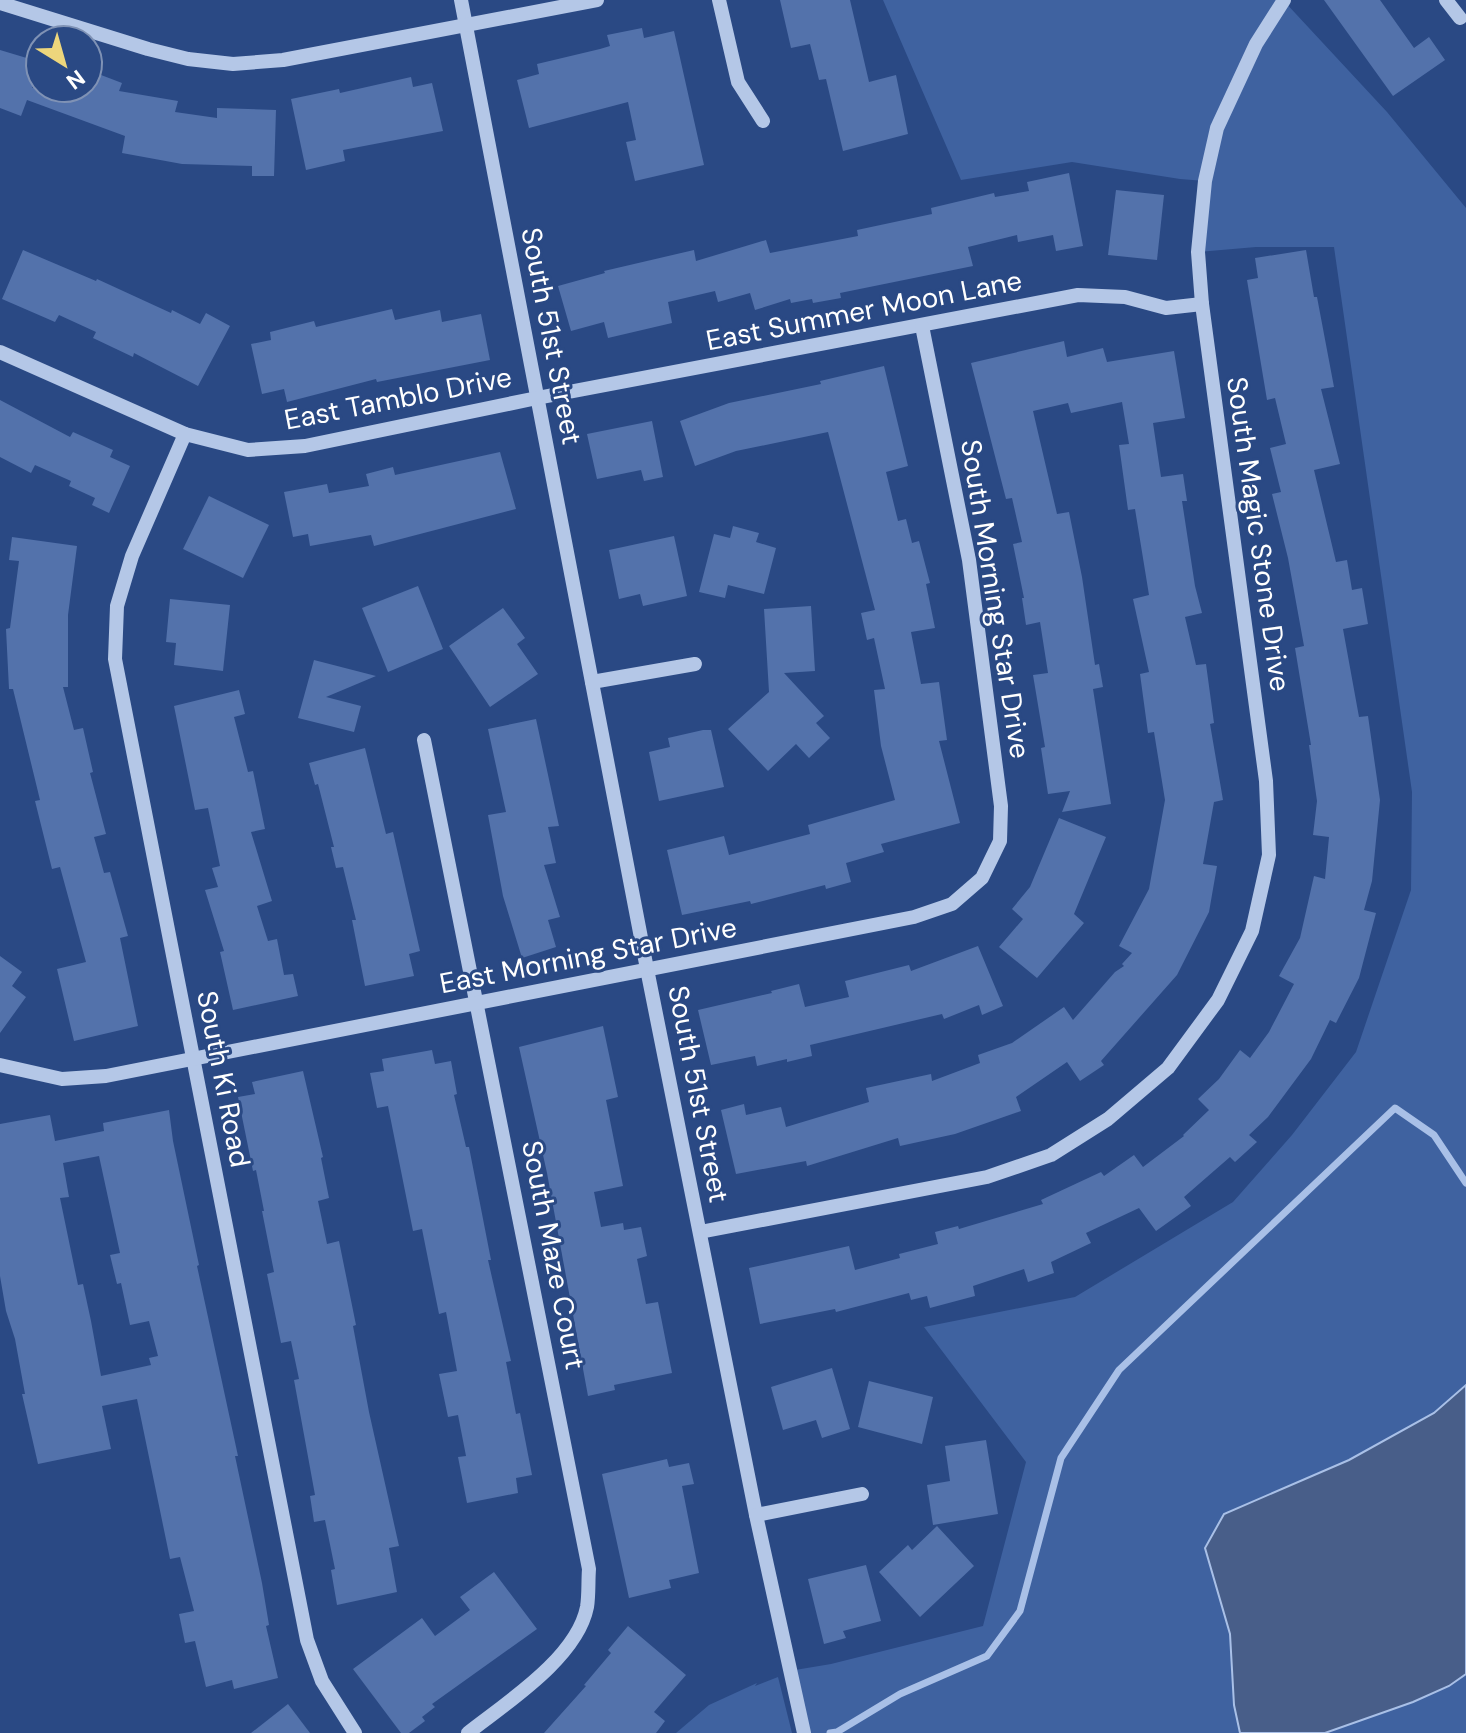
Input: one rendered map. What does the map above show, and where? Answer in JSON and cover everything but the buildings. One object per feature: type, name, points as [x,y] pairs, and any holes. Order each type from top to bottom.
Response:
[{"type":"street","name":"South 51st Street","points":[[461,0],[647,969],[756,1515],[804,1733]]},
{"type":"street","points":[[0,3],[148,49],[188,59],[233,64],[283,60],[597,0]]},
{"type":"street","points":[[719,0],[738,82],[763,121]]},
{"type":"street","name":"South Magic Stone Drive","points":[[700,1232],[987,1177],[1051,1155],[1108,1119],[1168,1068],[1218,1000],[1252,931],[1269,855],[1266,781],[1202,304],[1198,252],[1205,181],[1217,128],[1256,44],[1284,0]]},
{"type":"street","points":[[1446,0],[1460,18]]},
{"type":"street","name":"East Summer Moon Lane","points":[[537,398],[1078,295],[1125,297],[1166,308],[1202,304]]},
{"type":"street","name":"South Morning Star Drive","points":[[922,326],[969,560],[1001,806],[1000,841],[982,878]]},
{"type":"street","name":"East Tamblo Drive","points":[[0,352],[185,434],[248,450],[305,446],[537,398]]},
{"type":"street","name":"South Ki Road","points":[[185,434],[128,568],[117,606],[115,659],[307,1640],[322,1681],[355,1733]]},
{"type":"street","points":[[592,682],[695,664]]},
{"type":"street","name":"South Maze Court","points":[[424,740],[589,1569],[587,1610],[569,1646],[534,1682],[468,1733]]},
{"type":"street","name":"East Morning Star Drive","points":[[0,1065],[62,1079],[106,1076],[914,917],[952,904],[982,878]]},
{"type":"street","points":[[756,1515],[862,1494]]},
{"type":"shaded area","points":[[883,0],[1283,0],[1387,112],[1466,208],[1466,1733],[804,1733],[789,1671],[831,1664],[983,1626],[1026,1462],[924,1327],[1075,1297],[1233,1202],[1292,1135],[1356,1052],[1411,890],[1412,792],[1334,247],[1256,247],[1198,252],[1205,181],[1072,162],[961,180]]},
{"type":"shaded area","points":[[1466,1385],[1466,1674],[1449,1686],[1413,1702],[1325,1733],[1240,1733],[1234,1705],[1230,1634],[1205,1548],[1224,1514],[1349,1460],[1434,1413]]},
{"type":"shaded area","points":[[778,1677],[792,1733],[676,1733],[709,1705]]},
{"type":"waterway","points":[[830,1733],[837,1732],[900,1694],[987,1656],[1020,1611],[1061,1458],[1119,1370],[1395,1108],[1434,1135],[1466,1183]]}]
